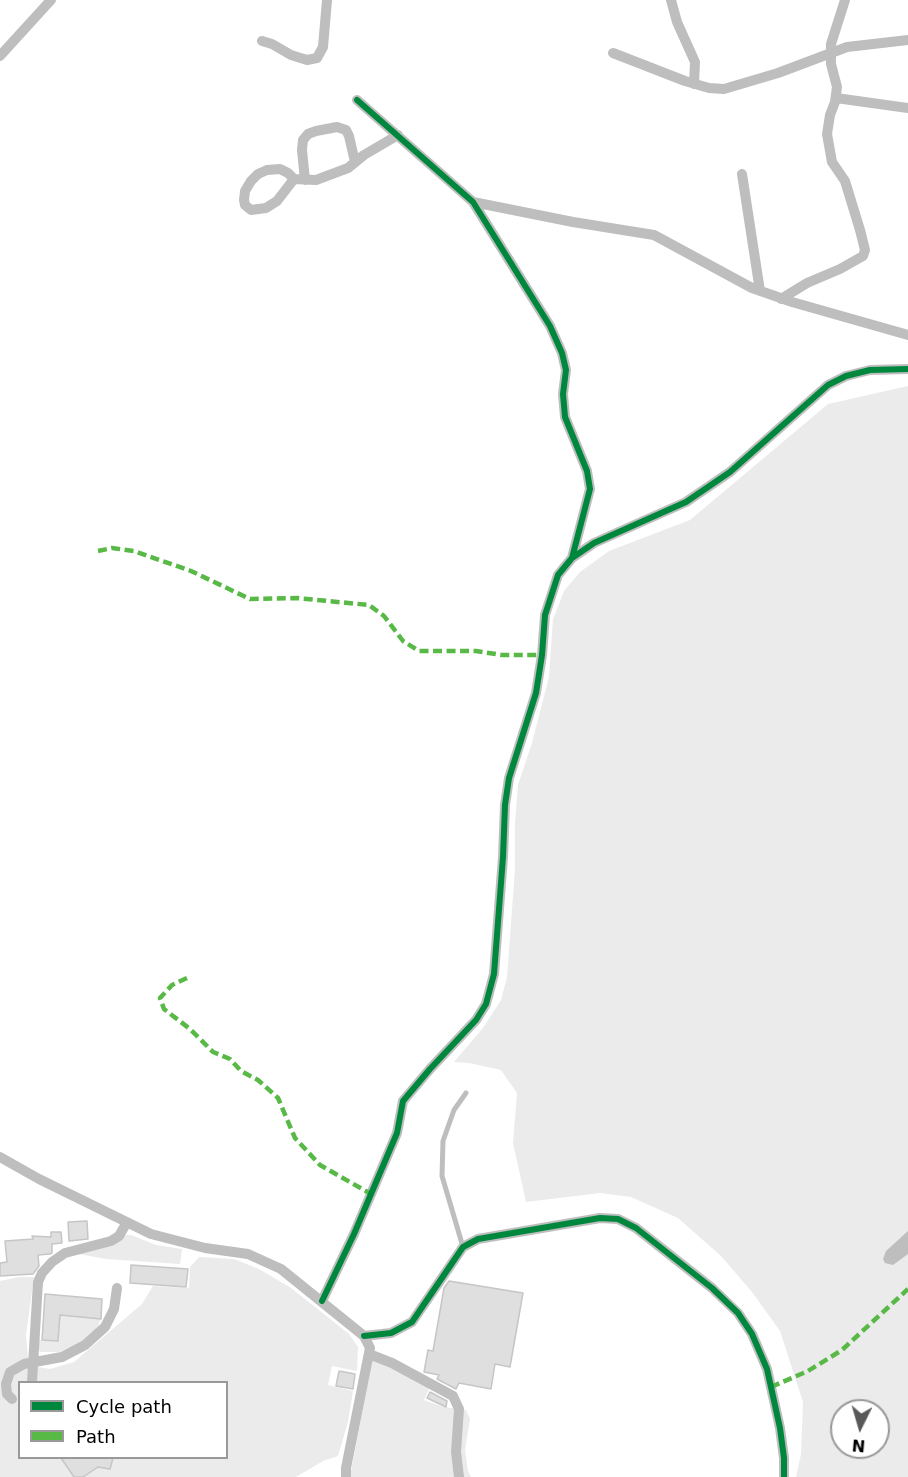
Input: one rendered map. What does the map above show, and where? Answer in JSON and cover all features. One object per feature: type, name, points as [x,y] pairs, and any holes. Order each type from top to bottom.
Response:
[{"type":"street","points":[[0,56],[51,0]]},
{"type":"street","points":[[262,41],[307,60],[317,58],[323,47],[327,0]]},
{"type":"street","points":[[671,0],[677,22],[694,62],[694,84]]},
{"type":"street","points":[[781,298],[863,256],[865,250],[844,181],[832,162],[827,134],[837,87],[831,64],[831,45],[845,0]]},
{"type":"street","points":[[613,53],[694,84],[724,89],[778,73],[848,47],[908,40]]},
{"type":"street","points":[[836,98],[908,108]]},
{"type":"street","points":[[357,100],[473,202],[550,326],[562,353],[566,370],[562,394],[565,417],[587,471],[590,489],[572,558]]},
{"type":"street","points":[[355,162],[346,130],[337,127],[308,134],[303,140],[300,180],[266,208],[251,210],[245,206],[245,191],[258,174],[267,170],[280,169],[300,180],[316,180],[348,168],[398,135]]},
{"type":"street","points":[[742,174],[760,291]]},
{"type":"street","points":[[473,202],[573,222],[654,234],[760,291],[908,336]]},
{"type":"street","points":[[322,1301],[354,1234],[397,1133],[403,1101],[430,1068],[477,1020],[486,1004],[495,964],[505,806],[509,777],[536,693],[542,655],[544,615],[558,575],[572,558],[594,543],[686,502],[729,472],[828,385],[846,376],[870,370],[908,369]]},
{"type":"street","points":[[0,1157],[39,1179],[151,1234],[205,1248],[248,1254],[282,1269],[364,1336],[370,1348],[346,1477]]},
{"type":"street","points":[[364,1336],[391,1334],[412,1322],[463,1247],[478,1239],[600,1218],[618,1219],[636,1228],[712,1288],[738,1313],[752,1334],[767,1369],[780,1428],[784,1477]]},
{"type":"street","points":[[32,1381],[38,1282],[42,1273],[65,1253],[111,1241],[119,1236],[127,1222]]},
{"type":"street","points":[[12,1399],[7,1394],[6,1384],[10,1372],[33,1362],[62,1357],[85,1345],[105,1328],[114,1309],[117,1288]]},
{"type":"street","points":[[369,1354],[392,1363],[453,1396],[459,1409],[456,1452],[459,1477]]},
{"type":"lane","points":[[463,1247],[442,1176],[443,1141],[454,1110],[466,1093]]},
{"type":"shaded area","points":[[908,386],[908,1477],[796,1477],[801,1454],[803,1402],[780,1331],[752,1292],[721,1256],[678,1218],[631,1197],[600,1193],[526,1202],[513,1143],[517,1093],[501,1070],[454,1062],[483,1028],[501,1000],[507,977],[515,869],[518,785],[532,743],[549,677],[553,619],[564,591],[580,572],[609,551],[690,520],[828,404]]},
{"type":"shaded area","points":[[908,1231],[908,1254],[893,1265],[885,1263],[883,1259],[886,1251]]},
{"type":"shaded area","points":[[126,1235],[156,1245],[182,1249],[180,1264],[106,1259],[79,1254]]},
{"type":"shaded area","points":[[199,1257],[234,1259],[259,1269],[291,1288],[349,1334],[358,1347],[357,1371],[332,1366],[328,1385],[353,1391],[348,1422],[338,1456],[323,1461],[296,1477],[0,1477],[0,1281],[34,1277],[26,1335],[28,1357],[38,1367],[50,1369],[74,1362],[142,1304],[153,1286],[189,1288],[190,1267]]},
{"type":"shaded area","points":[[60,1315],[101,1319],[96,1331],[79,1343],[59,1352],[39,1351],[38,1340],[58,1341]]},
{"type":"shaded area","points":[[372,1361],[377,1361],[430,1387],[424,1400],[444,1407],[466,1410],[470,1419],[465,1450],[471,1477],[350,1477]]},
{"type":"building","points":[[87,1221],[88,1239],[69,1241],[68,1222]]},
{"type":"building","points":[[51,1232],[61,1232],[62,1243],[52,1244],[50,1254],[38,1255],[39,1266],[33,1274],[0,1276],[0,1263],[7,1262],[5,1241],[33,1239],[32,1236],[51,1237]]},
{"type":"building","points":[[131,1265],[188,1269],[186,1287],[130,1283]]},
{"type":"building","points":[[449,1281],[523,1293],[510,1367],[495,1364],[491,1389],[459,1383],[456,1389],[437,1379],[439,1375],[424,1372],[428,1350],[433,1351],[444,1288]]},
{"type":"building","points":[[45,1294],[102,1299],[101,1319],[60,1315],[58,1341],[42,1340]]},
{"type":"building","points":[[339,1371],[355,1374],[353,1389],[336,1386]]},
{"type":"building","points":[[430,1392],[447,1401],[446,1407],[427,1398]]},
{"type":"building","points":[[62,1459],[113,1459],[110,1469],[98,1467],[83,1477],[74,1477]]},
{"type":"marked path","points":[[98,551],[112,548],[134,551],[191,571],[250,599],[297,598],[369,605],[384,616],[403,641],[419,651],[476,651],[502,655],[542,655]]},
{"type":"marked path","points":[[187,978],[172,985],[160,998],[164,1009],[190,1029],[213,1052],[230,1059],[241,1071],[258,1080],[278,1098],[295,1138],[320,1165],[371,1194]]},
{"type":"marked path","points":[[771,1387],[808,1371],[842,1350],[908,1289]]},
{"type":"cycle path","points":[[357,100],[473,202],[550,326],[562,353],[566,370],[563,394],[565,417],[587,471],[590,489],[572,558]]},
{"type":"cycle path","points":[[322,1301],[354,1234],[397,1133],[403,1101],[476,1020],[486,1004],[494,974],[505,805],[509,778],[536,693],[545,615],[558,575],[572,558],[594,543],[686,502],[730,472],[828,385],[846,376],[870,370],[908,369]]},
{"type":"cycle path","points":[[364,1336],[391,1333],[412,1322],[463,1247],[478,1239],[600,1218],[618,1219],[636,1228],[712,1288],[738,1313],[752,1334],[767,1369],[780,1428],[784,1477]]}]
